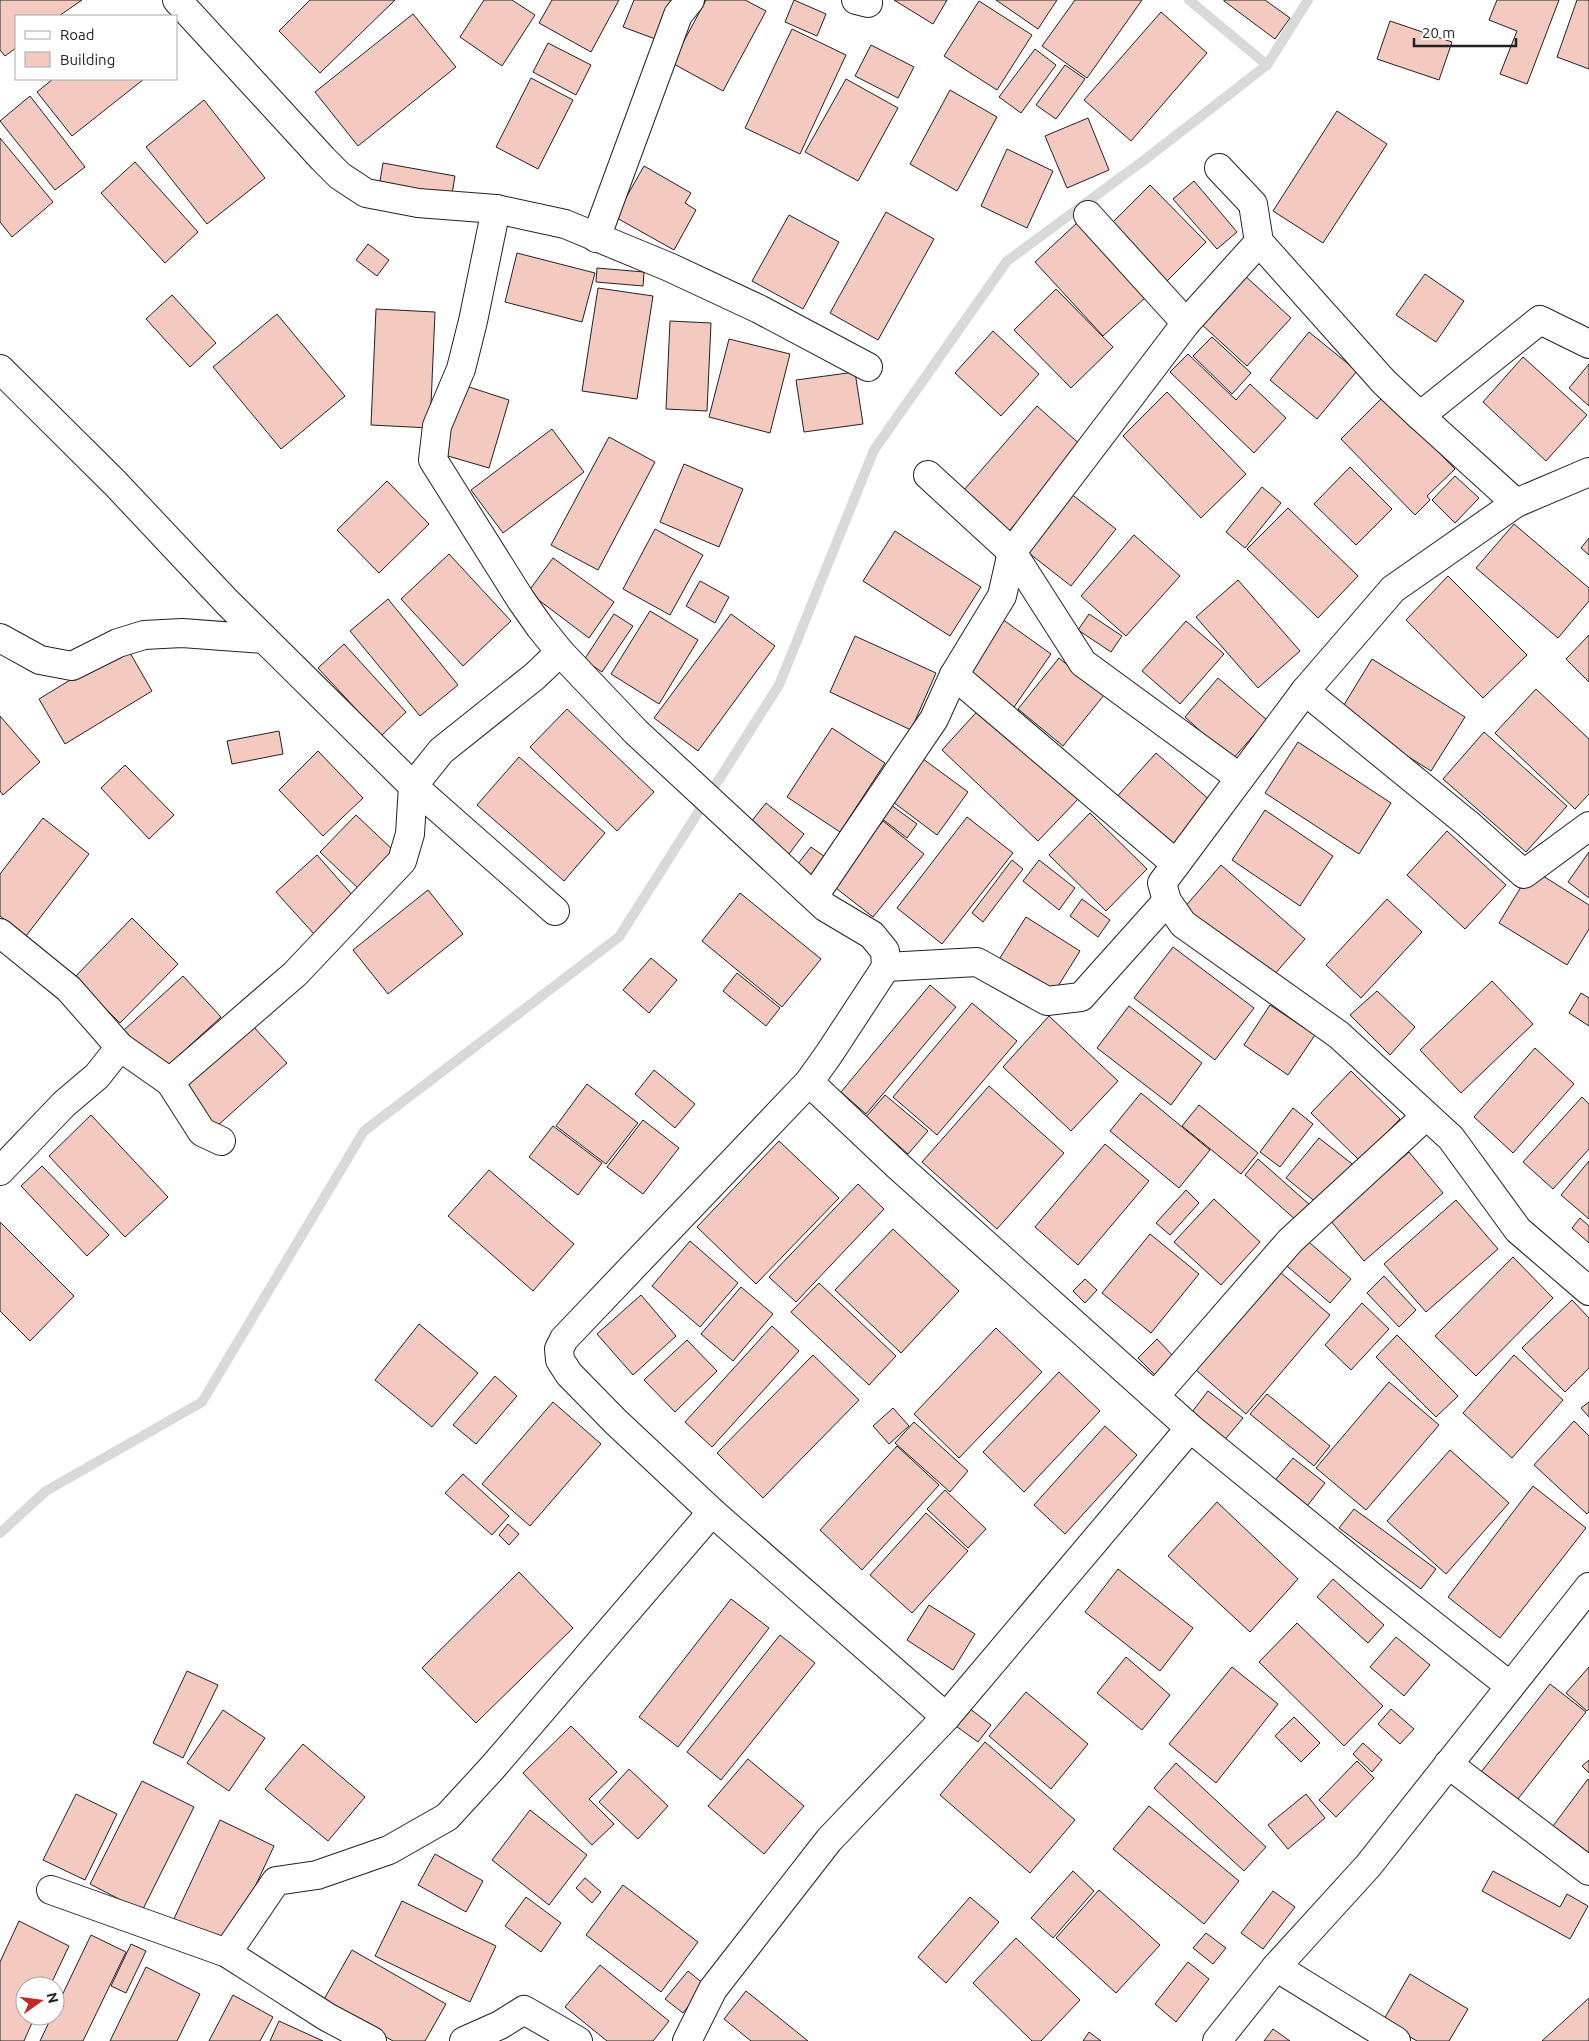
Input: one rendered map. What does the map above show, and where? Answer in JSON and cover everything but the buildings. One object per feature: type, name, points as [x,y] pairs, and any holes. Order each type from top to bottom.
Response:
[{"type":"street","points":[[177,0],[340,176],[366,193],[418,202],[496,209],[565,224],[669,266],[750,304],[868,367]]},
{"type":"street","points":[[596,238],[678,15],[690,0]]},
{"type":"street","points":[[1219,168],[1253,204],[1258,242],[1384,382],[1516,503]]},
{"type":"street","points":[[496,209],[461,369],[437,426],[433,460],[521,600],[560,652],[636,732],[825,907],[872,935],[885,951],[886,967],[809,1082],[564,1339],[560,1349],[560,1360],[569,1374],[616,1422],[712,1512],[946,1717]]},
{"type":"street","points":[[1088,215],[1186,323]]},
{"type":"street","points":[[814,896],[934,719],[954,675],[1002,596],[1012,552],[1186,323],[1258,242]]},
{"type":"street","points":[[1420,416],[1540,320],[1589,344]]},
{"type":"street","points":[[0,369],[115,483],[264,639],[413,786],[555,911]]},
{"type":"street","points":[[1589,472],[1516,503],[1393,589],[1305,691],[1162,884],[1167,901],[1183,924],[1339,1035],[1451,1138],[1518,1230],[1589,1291]]},
{"type":"street","points":[[928,475],[1012,552],[1083,663],[1240,778]]},
{"type":"street","points":[[0,638],[40,660],[72,666],[118,643],[144,635],[182,634],[264,639]]},
{"type":"street","points":[[170,1082],[295,974],[402,861],[410,834],[413,786],[441,751],[534,676],[560,652]]},
{"type":"street","points":[[954,675],[1176,864]]},
{"type":"street","points":[[1305,691],[1468,824],[1524,874],[1589,826]]},
{"type":"street","points":[[886,967],[977,962],[1048,1001],[1081,998],[1167,901]]},
{"type":"street","points":[[0,933],[69,989],[120,1048],[170,1082],[202,1132],[222,1140]]},
{"type":"street","points":[[0,1171],[64,1104],[97,1076],[120,1048]]},
{"type":"street","points":[[809,1082],[898,1166],[1190,1428],[1510,1686]]},
{"type":"street","points":[[1155,1396],[1290,1241],[1426,1116]]},
{"type":"street","points":[[687,2041],[713,1989],[829,1840],[946,1717],[1190,1428]]},
{"type":"street","points":[[226,1953],[276,1880],[317,1874],[389,1850],[446,1817],[493,1767],[712,1512]]},
{"type":"street","points":[[1217,2041],[1276,1966],[1368,1866],[1589,1587]]},
{"type":"street","points":[[1448,1764],[1589,1871]]},
{"type":"street","points":[[51,1890],[226,1953],[327,2017],[372,2041]]},
{"type":"street","points":[[1276,1966],[1396,2041]]},
{"type":"street","points":[[464,2041],[500,2025],[524,2010],[578,2041]]},
{"type":"waterway","points":[[1189,0],[1267,65]]},
{"type":"waterway","points":[[0,1533],[46,1491],[202,1402],[364,1131],[619,937],[779,685],[874,450],[1007,261],[1147,158],[1267,65],[1308,0]]}]
